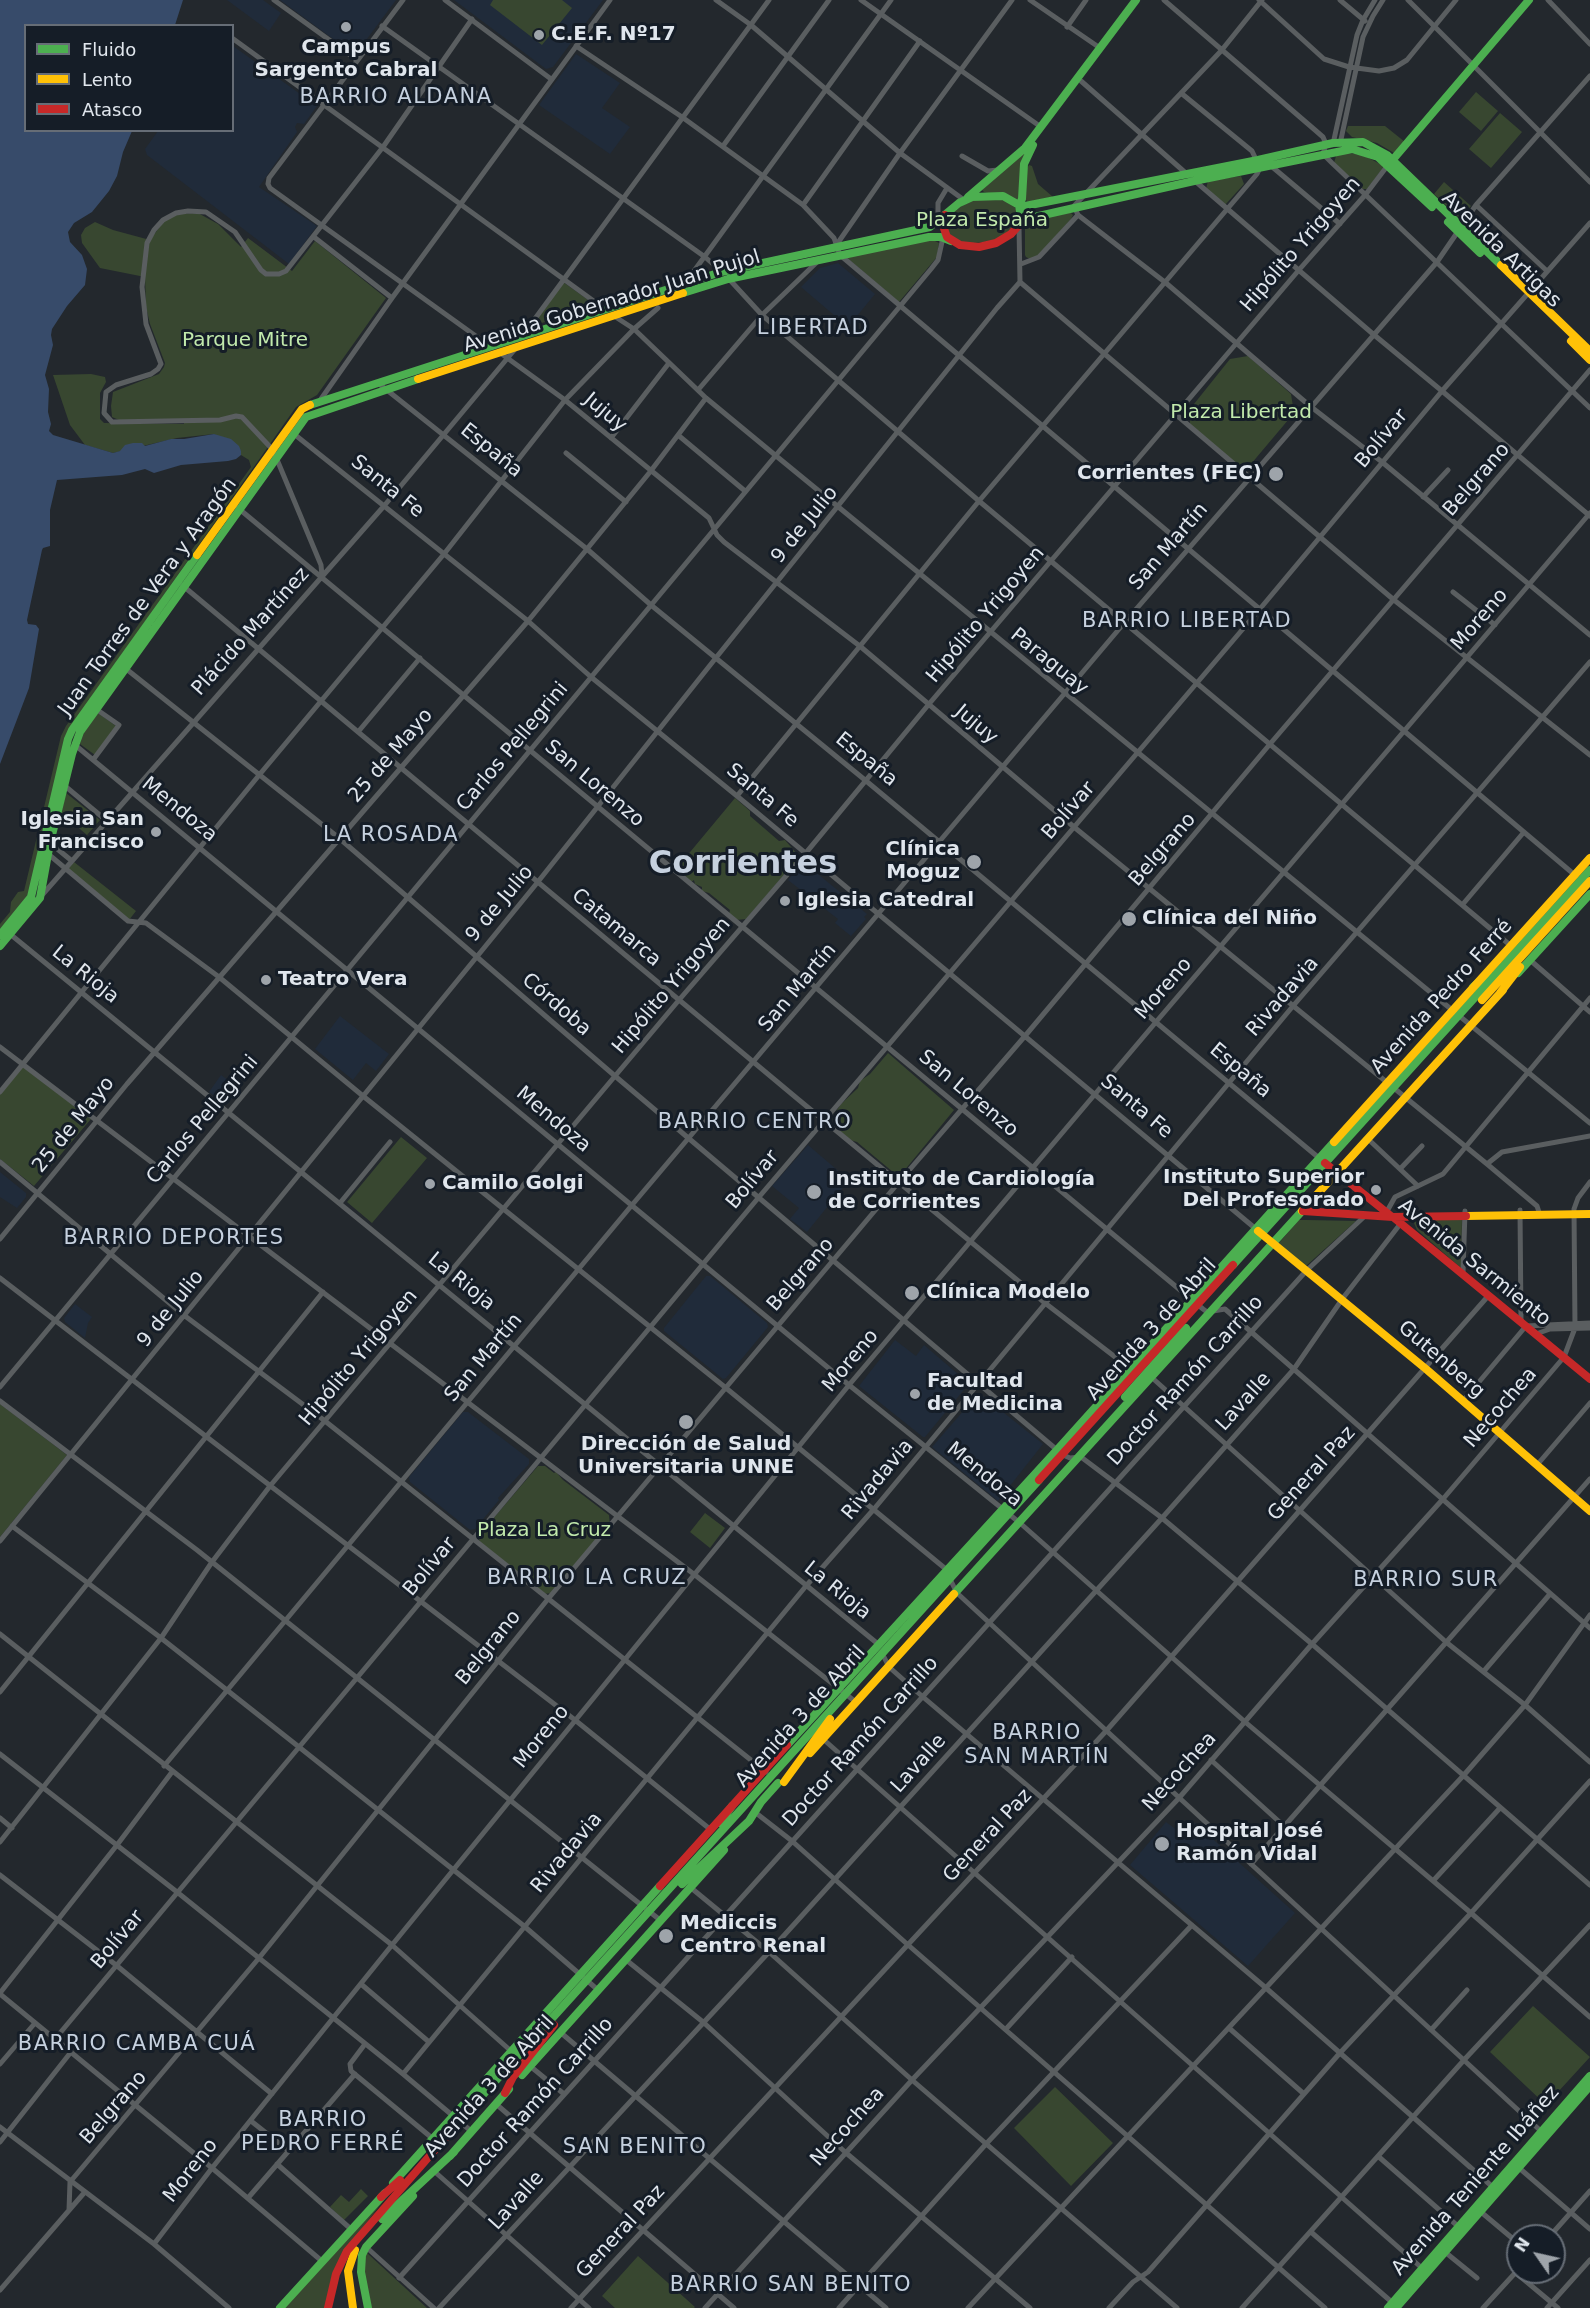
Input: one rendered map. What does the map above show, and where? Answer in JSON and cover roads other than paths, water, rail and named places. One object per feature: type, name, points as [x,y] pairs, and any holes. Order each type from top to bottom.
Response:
[{"type":"main road","points":[[1136,0],[1025,148],[965,200],[942,226],[953,242],[969,247],[988,246],[1005,238],[1020,222],[1076,211],[1192,178]]},
{"type":"main road","points":[[1020,222],[1019,206],[1022,199],[1023,170],[1026,158],[1081,81],[1102,47],[1144,0]]},
{"type":"main road","points":[[965,200],[996,195],[1003,196],[1019,206],[1192,178],[1332,147],[1363,151],[1390,163],[1528,0]]},
{"type":"main road","points":[[1259,164],[1270,165],[1332,147]]},
{"type":"main road","name":"Avenida Artigas","points":[[1390,163],[1527,295],[1590,351]]},
{"type":"main road","name":"Avenida Gobernador Juan Pujol","points":[[290,432],[311,414],[517,347],[609,312],[621,303],[686,282],[836,246],[942,226]]},
{"type":"main road","name":"Avenida Gobernador Juan Pujol","points":[[290,432],[302,409],[319,401],[490,346],[728,279],[916,240],[942,226]]},
{"type":"main road","name":"Avenida Artigas","points":[[1527,295],[1590,360]]},
{"type":"main road","name":"Juan Torres de Vera y Aragón","points":[[47,841],[65,786],[72,730],[122,666],[290,432]]},
{"type":"main road","name":"Juan Torres de Vera y Aragón","points":[[35,897],[72,742],[96,709],[122,666]]},
{"type":"main road","name":"Avenida Pedro Ferré","points":[[1328,1166],[1462,1017],[1556,919],[1585,884],[1590,858]]},
{"type":"main road","name":"Avenida Pedro Ferré","points":[[1462,1017],[1500,993],[1530,960],[1585,884],[1590,870]]},
{"type":"main road","name":"Avenida Pedro Ferré","points":[[1328,1166],[1462,1017],[1522,944],[1585,884]]},
{"type":"main road","name":"Avenida Pedro Ferré","points":[[1462,1017],[1473,987],[1510,945],[1585,884]]},
{"type":"main road","name":"Plácido Martínez","points":[[0,946],[4,933],[35,897]]},
{"type":"main road","points":[[1500,993],[1556,919]]},
{"type":"main road","points":[[1473,987],[1522,944]]},
{"type":"main road","name":"Avenida Pedro Ferré","points":[[1328,1166],[1368,1139],[1397,1090]]},
{"type":"main road","points":[[1265,1236],[1286,1194],[1328,1166]]},
{"type":"main road","name":"Avenida Sarmiento","points":[[1328,1166],[1401,1223],[1590,1379]]},
{"type":"main road","name":"Avenida 3 de Abril","points":[[827,1717],[883,1656],[953,1586],[1063,1454],[1105,1396],[1130,1374],[1153,1372],[1198,1305],[1265,1236],[1303,1211],[1328,1166]]},
{"type":"main road","name":"Avenida 3 de Abril","points":[[353,2308],[348,2275],[351,2258],[486,2091],[589,1982],[883,1656],[953,1586],[1063,1454],[1141,1373],[1198,1305],[1265,1236],[1328,1166]]},
{"type":"main road","points":[[1325,1213],[1364,1210],[1368,1204],[1366,1197]]},
{"type":"main road","points":[[1303,1211],[1388,1215],[1520,1213],[1574,1211],[1590,1208]]},
{"type":"main road","points":[[1574,1211],[1590,1214]]},
{"type":"main road","name":"Avenida 3 de Abril","points":[[883,1656],[947,1569],[1081,1457],[1141,1373],[1213,1311],[1265,1236]]},
{"type":"main road","name":"Gutenberg","points":[[1265,1236],[1343,1298],[1590,1512]]},
{"type":"main road","name":"Avenida 3 de Abril","points":[[720,1837],[732,1806],[774,1778],[824,1739],[848,1695]]},
{"type":"main road","points":[[683,1883],[720,1837],[750,1821],[774,1778],[780,1759],[827,1717]]},
{"type":"main road","points":[[774,1778],[827,1717]]},
{"type":"main road","name":"Avenida 3 de Abril","points":[[750,1821],[774,1778]]},
{"type":"main road","points":[[683,1883],[720,1837]]},
{"type":"main road","name":"Avenida 3 de Abril","points":[[366,2247],[454,2152],[461,2124],[511,2051],[542,2017],[625,1959],[652,1912],[683,1883]]},
{"type":"main road","name":"Avenida 3 de Abril","points":[[280,2308],[432,2138],[495,2104],[530,2066],[589,1982]]},
{"type":"main road","points":[[486,2091],[542,2017]]},
{"type":"main road","points":[[505,2093],[513,2078],[557,2028]]},
{"type":"main road","name":"Avenida 3 de Abril","points":[[328,2308],[336,2274],[347,2251],[461,2124],[557,2028]]},
{"type":"main road","name":"Avenida Teniente Ibáñez","points":[[1544,2134],[1590,2076]]},
{"type":"main road","name":"Avenida Teniente Ibáñez","points":[[1393,2306],[1544,2134],[1590,2086]]},
{"type":"main road","points":[[381,2197],[461,2124]]},
{"type":"main road","points":[[382,2219],[454,2152]]},
{"type":"main road","name":"Avenida Teniente Ibáñez","points":[[1425,2270],[1445,2252],[1461,2228],[1481,2212],[1496,2190]]},
{"type":"main road","points":[[366,2247],[360,2267],[368,2308]]},
{"type":"street","points":[[274,0],[357,60]]},
{"type":"street","points":[[324,105],[402,0]]},
{"type":"street","points":[[445,0],[551,79]]},
{"type":"street","points":[[319,401],[610,0]]},
{"type":"street","points":[[716,0],[751,25],[900,153],[965,200]]},
{"type":"street","name":"Plácido Martínez","points":[[35,897],[65,869],[445,435],[517,347],[522,336],[563,277],[624,198],[769,0]]},
{"type":"street","points":[[723,146],[829,0]]},
{"type":"street","points":[[861,0],[1041,127]]},
{"type":"street","points":[[686,282],[891,0]]},
{"type":"street","points":[[698,390],[762,315],[836,246],[900,153],[1012,0]]},
{"type":"street","points":[[1030,0],[1067,27],[1102,47]]},
{"type":"street","points":[[1067,27],[1086,0]]},
{"type":"street","points":[[1164,0],[1323,137],[1366,194],[1590,408]]},
{"type":"street","points":[[1021,264],[1039,257],[1076,211],[1083,196],[1221,51],[1261,0],[1324,59],[1352,67],[1379,71],[1395,68],[1407,60],[1456,0]]},
{"type":"street","points":[[1340,0],[1368,24]]},
{"type":"street","points":[[1332,147],[1363,20],[1375,0]]},
{"type":"street","points":[[1352,67],[1368,24],[1383,0]]},
{"type":"street","points":[[1408,0],[1590,182]]},
{"type":"street","points":[[1548,0],[1590,44]]},
{"type":"street","points":[[322,576],[321,565],[274,454],[242,417],[219,420],[112,422],[104,413],[106,392],[116,385],[151,374],[158,369],[160,364],[146,324],[142,287],[147,243],[163,220],[176,213],[206,212],[234,232],[266,274],[273,275],[286,271],[383,147],[472,19]]},
{"type":"street","points":[[382,26],[705,257],[762,315],[839,381],[1510,945]]},
{"type":"street","name":"Paraguay","points":[[234,39],[634,329],[706,398],[1064,694],[1590,1123]]},
{"type":"street","points":[[803,205],[920,41]]},
{"type":"street","points":[[576,46],[682,117],[803,205],[834,238],[840,255],[1585,884]]},
{"type":"street","name":"San Martín","points":[[164,1766],[632,1205],[1125,622],[1437,262],[1476,205],[1590,76]]},
{"type":"street","points":[[1081,81],[1298,271],[1590,515]]},
{"type":"street","points":[[737,796],[980,501],[1257,174],[1259,164],[1252,151],[1181,93]]},
{"type":"street","name":"Jujuy","points":[[324,105],[269,178],[270,188],[565,400],[650,472],[709,518],[724,542],[861,646],[1074,827],[1487,1164],[1539,1212]]},
{"type":"street","points":[[962,156],[988,171],[1004,168]]},
{"type":"street","name":"Hipólito Yrigoyen","points":[[0,1842],[161,1638],[212,1562],[270,1486],[679,1000],[805,855],[929,704],[1366,194],[1390,163]]},
{"type":"street","points":[[1270,165],[1340,224]]},
{"type":"street","name":"Carlos Pellegrini","points":[[0,1387],[938,260],[942,242],[942,226],[938,203],[946,188]]},
{"type":"street","points":[[1476,205],[1547,272]]},
{"type":"street","points":[[1076,211],[1590,635]]},
{"type":"street","points":[[1020,222],[1020,282],[1394,600],[1590,755]]},
{"type":"street","name":"Bolívar","points":[[55,2039],[824,1120],[1138,753],[1442,391],[1590,223]]},
{"type":"street","points":[[314,237],[392,298]]},
{"type":"street","name":"9 de Julio","points":[[0,1542],[537,883],[1020,282]]},
{"type":"street","points":[[0,1092],[260,774],[444,554],[565,400],[634,329],[658,308]]},
{"type":"street","points":[[611,438],[669,363]]},
{"type":"street","name":"Belgrano","points":[[70,2182],[259,1959],[548,1599],[662,1466],[777,1325],[1590,370]]},
{"type":"street","name":"España","points":[[378,383],[587,549],[715,659],[940,842],[1328,1166]]},
{"type":"street","name":"25 de Mayo","points":[[0,1239],[154,1052],[528,621],[650,472],[706,398]]},
{"type":"street","name":"Santa Fe","points":[[290,432],[528,621],[591,677],[1265,1236]]},
{"type":"street","points":[[678,435],[745,491]]},
{"type":"street","points":[[566,453],[626,502]]},
{"type":"street","points":[[1423,496],[1448,470]]},
{"type":"street","name":"San Lorenzo","points":[[236,507],[322,576],[1198,1305],[1207,1312],[1225,1309],[1251,1332]]},
{"type":"street","name":"Moreno","points":[[154,2244],[212,2168],[849,1385],[1590,515]]},
{"type":"street","name":"Catamarca","points":[[181,584],[537,883],[1045,1303],[1185,1405],[1446,1642],[1525,1705],[1590,1762]]},
{"type":"street","points":[[1453,592],[1495,625]]},
{"type":"street","points":[[358,732],[420,658]]},
{"type":"street","name":"Rivadavia","points":[[403,2074],[767,1633],[874,1509],[1293,1006],[1358,934],[1590,662]]},
{"type":"street","name":"Córdoba","points":[[122,666],[339,838],[615,1076],[1063,1454]]},
{"type":"street","points":[[93,760],[119,724],[96,709]]},
{"type":"street","name":"Mendoza","points":[[72,742],[849,1385],[1011,1516],[1245,1721],[1590,2017]]},
{"type":"street","points":[[65,786],[107,821]]},
{"type":"street","points":[[1463,904],[1524,832]]},
{"type":"street","points":[[47,841],[72,861]]},
{"type":"street","points":[[45,851],[128,921],[146,923],[219,977],[947,1569],[953,1586],[989,1623],[1544,2134]]},
{"type":"street","name":"La Rioja","points":[[4,933],[83,992],[807,1586],[883,1656],[923,1697],[1266,1988],[1496,2190]]},
{"type":"street","points":[[1530,960],[1590,1012]]},
{"type":"street","points":[[1388,1215],[1395,1197],[1443,1174],[1590,998]]},
{"type":"street","points":[[0,1047],[695,1575],[848,1695]]},
{"type":"street","points":[[1487,1164],[1502,1152],[1590,1136]]},
{"type":"street","points":[[1368,1139],[1418,1186]]},
{"type":"street","points":[[340,1203],[390,1142]]},
{"type":"street","points":[[1400,1169],[1422,1146]]},
{"type":"street","points":[[0,1162],[184,1316],[325,1421],[774,1778]]},
{"type":"street","points":[[1574,1211],[1578,1197],[1590,1182]]},
{"type":"street","name":"Necochea","points":[[705,2308],[845,2152],[1179,1798],[1312,1644],[1443,1499],[1564,1357],[1575,1326],[1574,1211]]},
{"type":"street","points":[[1463,1274],[1465,1213]]},
{"type":"street","points":[[1463,1401],[1524,1323],[1520,1213]]},
{"type":"street","name":"Doctor Ramón Carrillo","points":[[399,2278],[1307,1270],[1366,1215]]},
{"type":"street","name":"Lavalle","points":[[439,2308],[769,1952],[1162,1518],[1294,1369],[1343,1298],[1401,1223]]},
{"type":"street","points":[[0,1278],[575,1720],[720,1837]]},
{"type":"street","points":[[0,1692],[324,1292]]},
{"type":"street","name":"General Paz","points":[[571,2308],[1107,1730],[1489,1295]]},
{"type":"street","points":[[1524,1323],[1575,1326]]},
{"type":"street","points":[[1536,1334],[1550,1329],[1590,1325]]},
{"type":"street","points":[[1251,1332],[1590,1628]]},
{"type":"street","points":[[0,1401],[212,1562],[652,1912]]},
{"type":"street","points":[[1537,1465],[1590,1403]]},
{"type":"street","points":[[1063,1454],[1081,1457],[1162,1518],[1312,1644],[1590,1885]]},
{"type":"street","points":[[1251,1864],[1590,1479]]},
{"type":"street","points":[[12,1526],[161,1638],[299,1747],[524,1926],[589,1982]]},
{"type":"street","points":[[1484,1671],[1550,1594]]},
{"type":"street","points":[[968,2308],[1463,1776],[1525,1705],[1590,1615]]},
{"type":"street","points":[[0,1634],[392,1946],[511,2051]]},
{"type":"street","points":[[824,1739],[1425,2270]]},
{"type":"street","points":[[0,1754],[177,1892],[403,2074],[461,2124]]},
{"type":"street","points":[[1211,1760],[1285,1827]]},
{"type":"street","points":[[172,1772],[0,1994],[323,2262]]},
{"type":"street","points":[[1109,2308],[1148,2272],[1339,2054],[1590,1781]]},
{"type":"street","points":[[1433,1881],[1500,1808]]},
{"type":"street","points":[[756,1813],[792,1841],[1325,2308]]},
{"type":"street","points":[[0,1818],[12,1828]]},
{"type":"street","points":[[0,1875],[116,1965],[273,2094]]},
{"type":"street","points":[[683,1883],[769,1952],[912,2080],[1177,2308]]},
{"type":"street","points":[[839,2308],[986,2144],[1192,1925]]},
{"type":"street","points":[[1242,2308],[1464,2060],[1590,1925]]},
{"type":"street","points":[[1006,2029],[1072,1957]]},
{"type":"street","points":[[625,1959],[703,2022],[845,2152],[1029,2308]]},
{"type":"street","points":[[362,1984],[429,2042]]},
{"type":"street","points":[[1431,2030],[1467,1990]]},
{"type":"street","points":[[0,2064],[35,2023]]},
{"type":"street","points":[[557,2028],[885,2308]]},
{"type":"street","points":[[1229,2028],[1304,2094]]},
{"type":"street","points":[[366,2044],[350,2064],[351,2071],[432,2138]]},
{"type":"street","points":[[0,2142],[71,2052]]},
{"type":"street","points":[[530,2066],[564,2094]]},
{"type":"street","points":[[248,2198],[355,2074]]},
{"type":"street","points":[[495,2104],[734,2308]]},
{"type":"street","points":[[251,2121],[289,2151]]},
{"type":"street","points":[[0,2127],[154,2244],[229,2308]]},
{"type":"street","points":[[1379,2157],[1461,2228]]},
{"type":"street","points":[[278,2164],[352,2230]]},
{"type":"street","points":[[1516,2166],[1590,2229]]},
{"type":"street","points":[[435,2172],[589,2308]]},
{"type":"street","points":[[69,2210],[70,2182]]},
{"type":"street","points":[[1561,2224],[1590,2191]]},
{"type":"street","points":[[0,2290],[84,2193]]},
{"type":"street","points":[[1481,2212],[1506,2233]]},
{"type":"street","points":[[1311,2232],[1393,2306]]},
{"type":"street","points":[[366,2247],[434,2308]]},
{"type":"street","points":[[1445,2252],[1477,2278]]},
{"type":"street","points":[[1547,2308],[1590,2260]]},
{"type":"street","points":[[1483,2308],[1506,2283]]},
{"type":"street","points":[[1531,2284],[1558,2308]]},
{"type":"water","points":[[0,0],[183,0],[175,24],[24,24],[24,132],[132,132],[123,152],[117,176],[109,191],[92,212],[74,223],[68,232],[70,242],[82,255],[87,269],[85,285],[67,306],[52,329],[53,345],[45,375],[49,389],[48,412],[51,424],[49,431],[53,435],[113,453],[133,443],[142,443],[145,446],[171,439],[214,434],[231,439],[239,446],[241,455],[228,461],[181,465],[154,473],[145,469],[122,475],[57,480],[50,510],[50,546],[42,550],[27,620],[28,624],[36,625],[39,629],[29,688],[0,764]]},
{"type":"place","name":"Campus Sargento Cabral","points":[[346,27]]},
{"type":"place","name":"C.E.F. Nº17","points":[[539,35]]},
{"type":"place","name":"Corrientes (FEC)","points":[[1276,474]]},
{"type":"place","name":"Iglesia San Francisco","points":[[156,832]]},
{"type":"place","name":"Clínica Moguz","points":[[974,862]]},
{"type":"place","name":"Iglesia Catedral","points":[[785,901]]},
{"type":"place","name":"Clínica del Niño","points":[[1129,919]]},
{"type":"place","name":"Teatro Vera","points":[[266,980]]},
{"type":"place","name":"Camilo Golgi","points":[[430,1184]]},
{"type":"place","name":"Instituto Superior Del Profesorado","points":[[1376,1190]]},
{"type":"place","name":"Instituto de Cardiología de Corrientes","points":[[814,1192]]},
{"type":"place","name":"Clínica Modelo","points":[[912,1293]]},
{"type":"place","name":"Facultad de Medicina","points":[[915,1394]]},
{"type":"place","name":"Dirección de Salud Universitaria UNNE","points":[[686,1422]]},
{"type":"place","name":"Hospital José Ramón Vidal","points":[[1162,1844]]},
{"type":"place","name":"Mediccis Centro Renal","points":[[666,1936]]},
{"type":"district","name":"BARRIO ALDANA","points":[[396,98]]},
{"type":"district","name":"LIBERTAD","points":[[813,329]]},
{"type":"district","name":"BARRIO LIBERTAD","points":[[1187,622]]},
{"type":"district","name":"LA ROSADA","points":[[391,836]]},
{"type":"district","name":"Corrientes","points":[[743,865]]},
{"type":"district","name":"BARRIO CENTRO","points":[[755,1123]]},
{"type":"district","name":"BARRIO DEPORTES","points":[[174,1239]]},
{"type":"district","name":"BARRIO LA CRUZ","points":[[587,1579]]},
{"type":"district","name":"BARRIO SUR","points":[[1426,1581]]},
{"type":"district","name":"BARRIO SAN MARTÍN","points":[[1037,1746]]},
{"type":"district","name":"BARRIO CAMBA CUÁ","points":[[137,2045]]},
{"type":"district","name":"BARRIO PEDRO FERRÉ","points":[[323,2133]]},
{"type":"district","name":"SAN BENITO","points":[[635,2148]]},
{"type":"district","name":"BARRIO SAN BENITO","points":[[791,2286]]},
{"type":"park label","name":"Plaza España","points":[[982,221]]},
{"type":"park label","name":"Parque Mitre","points":[[245,341]]},
{"type":"park label","name":"Plaza Libertad","points":[[1241,413]]},
{"type":"park label","name":"Plaza La Cruz","points":[[544,1531]]}]
